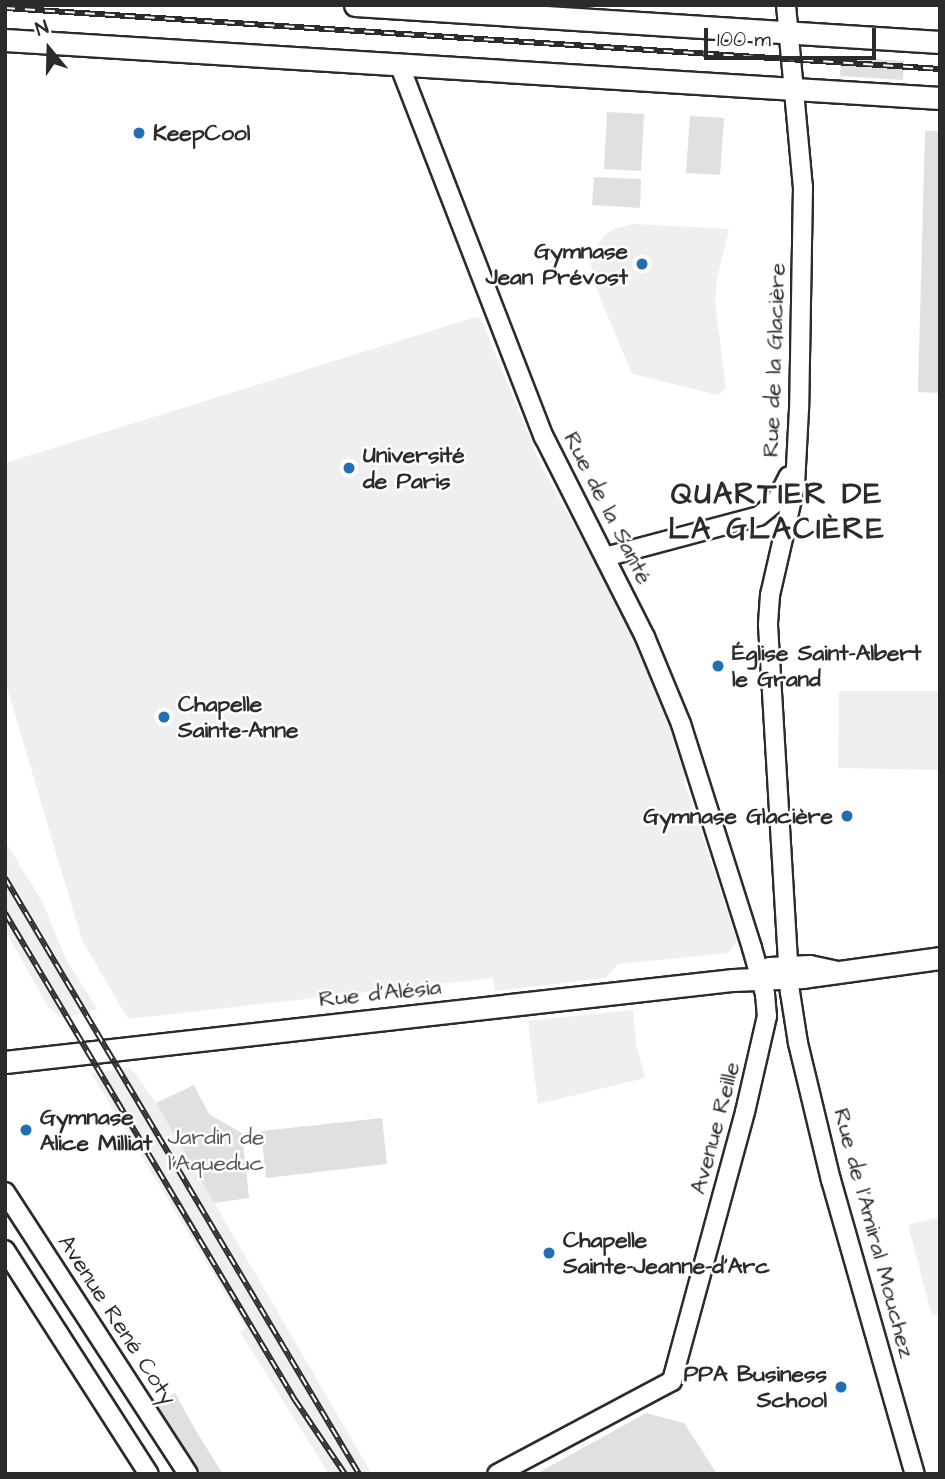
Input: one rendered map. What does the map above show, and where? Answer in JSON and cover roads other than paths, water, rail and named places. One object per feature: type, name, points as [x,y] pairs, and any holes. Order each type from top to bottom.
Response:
[{"type":"main road","points":[[355,5],[940,42]]},
{"type":"main road","points":[[5,40],[940,98]]},
{"type":"main road","name":"Rue d'Alésia","points":[[5,1062],[760,978],[788,971],[815,976],[837,970],[940,958]]},
{"type":"street","name":"Rue de la Glacière","points":[[786,5],[803,187],[794,486],[770,595],[768,625],[788,971]]},
{"type":"street","name":"Rue de la Santé","points":[[399,64],[544,437],[645,637],[681,724],[760,978]]},
{"type":"street","points":[[605,557],[759,516],[782,494],[795,461]]},
{"type":"street","points":[[759,516],[771,526],[782,544]]},
{"type":"street","name":"Rue de l'Amiral Mouchez","points":[[788,971],[791,1004],[831,1181],[915,1474]]},
{"type":"street","name":"Avenue Reille","points":[[498,1474],[672,1381],[765,1029],[765,994],[760,978]]},
{"type":"street","name":"Avenue René Coty","points":[[5,1192],[188,1474]]},
{"type":"street","points":[[5,1250],[149,1474]]},
{"type":"railway","points":[[5,8],[940,69]]},
{"type":"railway","points":[[5,878],[359,1474]]},
{"type":"railway","points":[[5,913],[295,1400],[345,1474]]},
{"type":"place","name":"KeepCool","points":[[139,133]]},
{"type":"place","name":"Gymnase Jean Prévost","points":[[642,264]]},
{"type":"place","name":"Université de Paris","points":[[349,468]]},
{"type":"place","name":"Église Saint-Albert le Grand","points":[[718,666]]},
{"type":"place","name":"Chapelle Sainte-Anne","points":[[164,717]]},
{"type":"place","name":"Gymnase Glacière","points":[[847,816]]},
{"type":"place","name":"Gymnase Alice Milliat","points":[[26,1130]]},
{"type":"place","name":"Chapelle Sainte-Jeanne-d'Arc","points":[[549,1253]]},
{"type":"place","name":"PPA Business School","points":[[841,1387]]},
{"type":"district","name":"QUARTIER DE LA GLACIÈRE","points":[[777,511]]},
{"type":"park label","name":"Jardin de l’Aqueduc","points":[[216,1150]]}]
